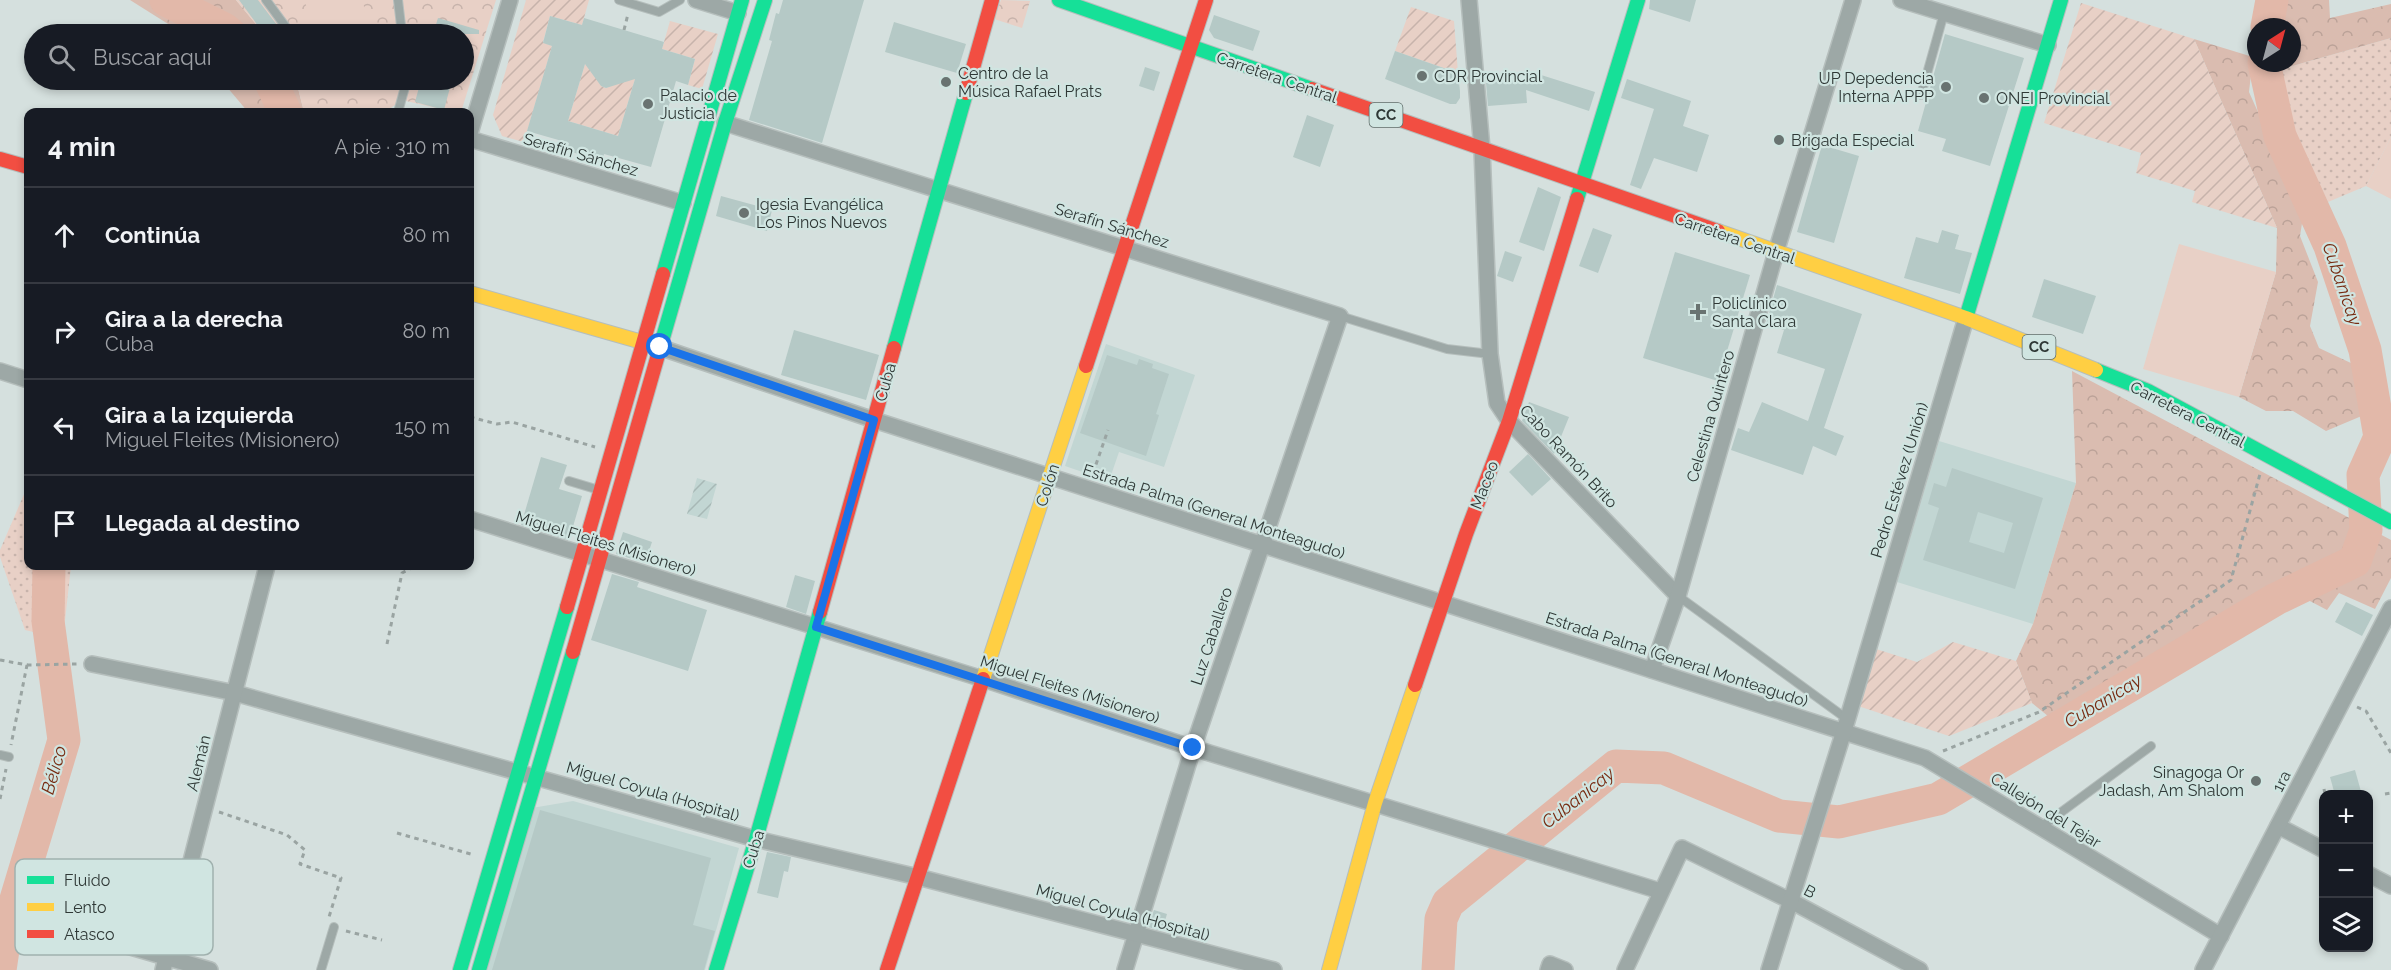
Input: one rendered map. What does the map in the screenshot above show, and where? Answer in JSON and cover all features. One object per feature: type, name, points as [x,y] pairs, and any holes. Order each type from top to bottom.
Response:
[{"type":"main road","points":[[479,970],[537,777],[725,123],[765,0]]},
{"type":"main road","name":"Cuba","points":[[716,970],[756,839],[992,0]]},
{"type":"main road","name":"Carretera Central","points":[[1059,0],[1966,318],[2148,391],[2391,522]]},
{"type":"main road","name":"Colón","points":[[887,970],[1206,0]]},
{"type":"main road","name":"Maceo","points":[[1329,970],[1375,803],[1466,534],[1509,422],[1638,0]]},
{"type":"main road","name":"Pedro Estévez (Unión)","points":[[1966,318],[2061,0]]},
{"type":"main road","points":[[460,970],[520,772],[740,6]]},
{"type":"main road","points":[[0,159],[24,166]]},
{"type":"main road","name":"Estrada Palma (General Monteagudo)","points":[[474,294],[642,342]]},
{"type":"street","points":[[474,120],[510,0]]},
{"type":"street","points":[[696,0],[740,6]]},
{"type":"street","name":"Cabo Ramón Brito","points":[[1469,0],[1482,149],[1490,354],[1497,403],[1509,422],[1678,596]]},
{"type":"street","name":"Celestina Quintero","points":[[1652,670],[1678,596],[1776,252],[1853,0]]},
{"type":"street","points":[[1901,0],[2048,45]]},
{"type":"street","name":"Serafín Sánchez","points":[[725,123],[1340,316]]},
{"type":"street","name":"Serafín Sánchez","points":[[474,140],[683,202]]},
{"type":"street","name":"Luz Caballero","points":[[1125,970],[1138,934],[1193,748],[1260,545],[1340,316]]},
{"type":"street","name":"Pedro Estévez (Unión)","points":[[1769,970],[1814,828],[1966,318]]},
{"type":"street","name":"Estrada Palma (General Monteagudo)","points":[[642,342],[1049,477],[1652,670],[1845,725]]},
{"type":"street","points":[[0,371],[24,379]]},
{"type":"street","name":"Miguel Fleites (Misionero)","points":[[474,520],[983,679],[1193,748],[1660,891]]},
{"type":"street","name":"Alemán","points":[[192,859],[266,570]]},
{"type":"street","name":"1ra","points":[[2203,970],[2391,608]]},
{"type":"street","name":"Miguel Coyula (Hospital)","points":[[92,664],[235,693],[756,839],[918,877],[1274,970]]},
{"type":"street","name":"Callejón del Tejar","points":[[1845,725],[1942,767],[2221,936]]},
{"type":"street","points":[[2278,826],[2319,847]]},
{"type":"street","name":"B","points":[[1660,891],[1682,848],[1920,970]]},
{"type":"street","points":[[2373,877],[2391,886]]},
{"type":"street","points":[[1625,970],[1660,891]]},
{"type":"street","points":[[141,955],[165,964],[210,970]]},
{"type":"street","points":[[1548,970],[1550,964],[1565,970]]},
{"type":"lane","points":[[266,0],[284,24]]},
{"type":"lane","points":[[398,0],[401,24]]},
{"type":"lane","points":[[619,0],[658,12],[680,0]]},
{"type":"lane","points":[[1921,95],[1944,13]]},
{"type":"lane","points":[[399,108],[404,90]]},
{"type":"lane","name":"Serafín Sánchez","points":[[1340,316],[1447,349],[1490,354]]},
{"type":"lane","points":[[569,481],[600,491]]},
{"type":"lane","name":"Cabo Ramón Brito","points":[[1678,596],[1845,725]]},
{"type":"lane","points":[[2040,828],[2151,746]]},
{"type":"lane","points":[[321,970],[334,927]]},
{"type":"path","points":[[474,418],[496,424],[512,422],[611,452]]},
{"type":"path","points":[[1087,489],[1107,429]]},
{"type":"path","points":[[1925,758],[2039,712],[2231,580],[2266,455]]},
{"type":"path","points":[[387,644],[402,573],[408,570]]},
{"type":"path","points":[[0,660],[27,665],[72,664]]},
{"type":"path","points":[[0,799],[4,756],[27,665]]},
{"type":"path","points":[[2344,699],[2366,711],[2391,753]]},
{"type":"path","points":[[2385,794],[2391,793]]},
{"type":"path","points":[[205,807],[287,835],[305,850],[300,864],[341,878],[328,918],[334,927],[382,940]]},
{"type":"path","points":[[397,833],[493,860]]},
{"type":"shaded area","points":[[1106,344],[1195,375],[1164,467],[1119,452],[1109,481],[1065,466]]},
{"type":"shaded area","points":[[1939,441],[2076,483],[2033,624],[1897,582]]},
{"type":"shaded area","points":[[697,478],[717,484],[707,519],[687,514]]},
{"type":"shaded area","points":[[573,801],[739,848],[705,970],[487,970],[532,808]]},
{"type":"green space","points":[[130,0],[236,0],[256,24],[168,24]]},
{"type":"green space","points":[[236,0],[496,0],[474,70],[474,24],[256,24]]},
{"type":"green space","points":[[305,0],[363,0],[367,24],[309,24]]},
{"type":"green space","points":[[526,0],[589,0],[582,25],[550,16],[543,42],[552,46],[524,142],[502,136],[493,115]]},
{"type":"green space","points":[[1001,0],[1030,1],[1022,28],[994,19]]},
{"type":"green space","points":[[2283,0],[2329,0],[2330,18],[2391,4],[2391,38],[2301,63],[2301,18],[2282,18]]},
{"type":"green space","points":[[2081,3],[2194,39],[2277,228],[2192,202],[2195,191],[2136,173],[2141,153],[2044,123]]},
{"type":"green space","points":[[1411,7],[1454,21],[1458,73],[1395,51]]},
{"type":"green space","points":[[670,21],[718,34],[702,89],[688,85],[695,59],[662,49]]},
{"type":"green space","points":[[2391,38],[2391,137],[2366,186],[2328,202],[2292,127],[2278,72],[2301,72],[2301,63]]},
{"type":"green space","points":[[2194,39],[2247,55],[2247,72],[2251,72],[2249,92],[2266,130],[2286,187],[2303,217],[2300,236],[2318,282],[2310,326],[2319,348],[2353,364],[2365,392],[2364,415],[2326,431],[2293,411],[2266,411],[2239,397],[2276,272],[2277,228]]},
{"type":"green space","points":[[585,64],[601,69],[599,83],[606,88],[614,85],[618,74],[635,79],[618,136],[568,121]]},
{"type":"green space","points":[[229,90],[298,90],[303,108],[245,108]]},
{"type":"green space","points":[[298,90],[468,90],[462,108],[436,108],[402,100],[391,108],[303,108]]},
{"type":"green space","points":[[2391,137],[2391,199],[2366,186]]},
{"type":"green space","points":[[2179,244],[2276,272],[2239,397],[2143,369]]},
{"type":"green space","points":[[2072,371],[2391,540],[2391,578],[2375,609],[2339,593],[2327,610],[2283,587],[2054,721],[2032,703],[2016,661],[2033,624],[2076,483]]},
{"type":"green space","points":[[24,494],[24,570],[71,570],[63,639],[25,630],[0,557],[0,550]]},
{"type":"green space","points":[[1953,642],[2016,661],[2032,703],[1949,736],[1858,706],[1876,649],[1917,662]]},
{"type":"building","points":[[239,0],[258,0],[276,24],[257,24]]},
{"type":"building","points":[[783,0],[864,0],[822,143],[749,120],[772,41],[769,40],[776,13],[779,14]]},
{"type":"building","points":[[1650,0],[1696,0],[1690,22],[1649,9]]},
{"type":"building","points":[[1214,15],[1260,31],[1253,51],[1214,38],[1209,30]]},
{"type":"building","name":"Palacio de Justicia","points":[[550,16],[582,25],[584,18],[664,42],[662,49],[695,59],[688,85],[676,81],[651,167],[604,154],[602,161],[567,151],[569,143],[527,131],[552,46],[543,43]],"holes":[[[585,64],[601,86],[606,88],[635,79],[618,136],[568,121]]]},
{"type":"building","points":[[438,18],[458,24],[436,24]]},
{"type":"building","points":[[894,22],[966,44],[957,73],[885,52]]},
{"type":"building","points":[[474,29],[479,30],[479,34],[474,34]]},
{"type":"building","name":"ONEI Provincial","points":[[1945,34],[2024,58],[1990,166],[1942,151],[1946,139],[1918,131]]},
{"type":"building","name":"CDR Provincial","points":[[1395,51],[1458,73],[1460,98],[1456,104],[1450,104],[1385,79]]},
{"type":"building","points":[[1145,67],[1160,72],[1154,91],[1139,86]]},
{"type":"building","points":[[1538,74],[1595,92],[1589,111],[1526,90],[1527,103],[1488,106],[1486,83],[1537,78]]},
{"type":"building","points":[[1627,79],[1691,101],[1683,126],[1709,135],[1697,172],[1654,158],[1641,189],[1630,185],[1654,109],[1621,98]]},
{"type":"building","points":[[418,90],[449,90],[445,108],[415,102]]},
{"type":"building","points":[[1307,115],[1334,125],[1320,167],[1293,157]]},
{"type":"building","points":[[1822,145],[1859,156],[1834,243],[1797,232]]},
{"type":"building","points":[[1538,187],[1561,197],[1544,251],[1519,242]]},
{"type":"building","name":"Igesia Evangélica Los Pinos Nuevos","points":[[721,196],[772,210],[767,231],[716,216]]},
{"type":"building","points":[[1593,228],[1612,235],[1598,273],[1579,266]]},
{"type":"building","points":[[1942,230],[1959,235],[1955,249],[1972,253],[1960,294],[1904,278],[1916,237],[1938,243]]},
{"type":"building","points":[[1505,251],[1522,257],[1513,282],[1497,276]]},
{"type":"building","name":"Policlínico Santa Clara","points":[[1675,252],[1750,275],[1718,381],[1643,358]]},
{"type":"building","points":[[2044,279],[2096,296],[2083,334],[2032,317]]},
{"type":"building","points":[[1777,285],[1862,314],[1824,428],[1844,436],[1836,456],[1813,446],[1803,475],[1731,450],[1738,428],[1749,432],[1762,402],[1808,421],[1825,369],[1777,353],[1784,330],[1766,324]]},
{"type":"building","points":[[794,330],[879,355],[866,400],[781,375]]},
{"type":"building","points":[[1107,355],[1137,365],[1139,359],[1153,364],[1152,368],[1169,374],[1146,456],[1080,433]]},
{"type":"building","points":[[1529,402],[1569,417],[1554,454],[1522,421]]},
{"type":"building","points":[[1528,454],[1551,479],[1532,496],[1509,472]]},
{"type":"building","points":[[541,457],[567,465],[559,489],[582,496],[569,540],[521,525]]},
{"type":"building","points":[[1952,468],[2043,498],[2015,589],[1923,560],[1939,508],[1928,504],[1934,483],[1946,487]],"holes":[[[1978,512],[2013,523],[2004,553],[1969,542]]]},
{"type":"building","points":[[623,532],[652,542],[645,563],[616,554]]},
{"type":"building","points":[[612,574],[639,582],[637,587],[707,610],[688,671],[591,640]]},
{"type":"building","points":[[795,575],[815,581],[806,614],[786,607]]},
{"type":"building","points":[[2346,602],[2373,615],[2362,636],[2335,622]]},
{"type":"building","points":[[2355,770],[2361,790],[2334,790],[2330,777]]},
{"type":"building","points":[[540,810],[711,858],[693,925],[715,931],[704,970],[492,970]]},
{"type":"building","points":[[767,852],[791,857],[788,872],[784,871],[778,898],[757,893]]},
{"type":"building","points":[[1154,910],[1167,914],[1162,931],[1148,927]]},
{"type":"waterway","name":"Bélico","points":[[166,0],[214,24]]},
{"type":"waterway","name":"Cubanicay","points":[[2269,18],[2272,0]]},
{"type":"waterway","name":"Cubanicay","points":[[1438,970],[1441,919],[1448,903],[1616,766],[1664,768],[1779,816],[1839,822],[1938,799],[2276,599],[2355,561],[2366,530],[2363,475],[2380,437],[2365,350],[2330,246],[2280,136],[2266,72]]},
{"type":"waterway","name":"Bélico","points":[[275,90],[283,108]]},
{"type":"waterway","name":"Bélico","points":[[28,859],[64,740],[48,621],[49,570]]},
{"type":"waterway","name":"Bélico","points":[[0,970],[5,936],[15,903]]},
{"type":"traffic: fast","points":[[663,274],[742,0]]},
{"type":"traffic: fast","points":[[662,341],[725,123],[765,0]]},
{"type":"traffic: fast","points":[[1059,0],[1312,89]]},
{"type":"traffic: fast","points":[[1577,199],[1638,0]]},
{"type":"traffic: fast","points":[[1966,318],[2061,0]]},
{"type":"traffic: fast","points":[[894,348],[966,93]]},
{"type":"traffic: fast","points":[[2096,370],[2148,391],[2391,522]]},
{"type":"traffic: fast","points":[[460,970],[567,607]]},
{"type":"traffic: fast","points":[[716,970],[756,839],[820,612]]},
{"type":"traffic: fast","points":[[479,970],[573,652]]},
{"type":"traffic: slow","points":[[1718,231],[1966,318],[2096,370]]},
{"type":"traffic: slow","points":[[474,294],[642,342]]},
{"type":"traffic: slow","points":[[983,679],[1086,366]]},
{"type":"traffic: slow","points":[[1329,970],[1375,803],[1415,685]]},
{"type":"traffic: jam","points":[[966,93],[992,0]]},
{"type":"traffic: jam","points":[[1086,366],[1206,0]]},
{"type":"traffic: jam","points":[[1312,89],[1718,231]]},
{"type":"traffic: jam","points":[[0,159],[24,166]]},
{"type":"traffic: jam","points":[[1415,685],[1466,534],[1509,421],[1577,199]]},
{"type":"traffic: jam","points":[[567,607],[663,274]]},
{"type":"traffic: jam","points":[[573,652],[662,341]]},
{"type":"traffic: jam","points":[[820,612],[894,348]]},
{"type":"traffic: jam","points":[[887,970],[983,679]]},
{"type":"place","name":"CDR Provincial","points":[[1422,76]]},
{"type":"place","name":"Centro de la Música Rafael Prats","points":[[946,82]]},
{"type":"place","name":"UP Depedencia Interna APPP","points":[[1946,87]]},
{"type":"place","name":"ONEI Provincial","points":[[1984,98]]},
{"type":"place","name":"Palacio de Justicia","points":[[648,104]]},
{"type":"place","name":"Brigada Especial","points":[[1779,140]]},
{"type":"place","name":"Igesia Evangélica Los Pinos Nuevos","points":[[744,213]]},
{"type":"place","name":"Policlínico Santa Clara","points":[[1698,312]]},
{"type":"place","name":"Sinagoga Or Jadash, Am Shalom","points":[[2256,781]]},
{"type":"route","points":[[660,347],[874,420],[816,627],[1193,748]]}]
